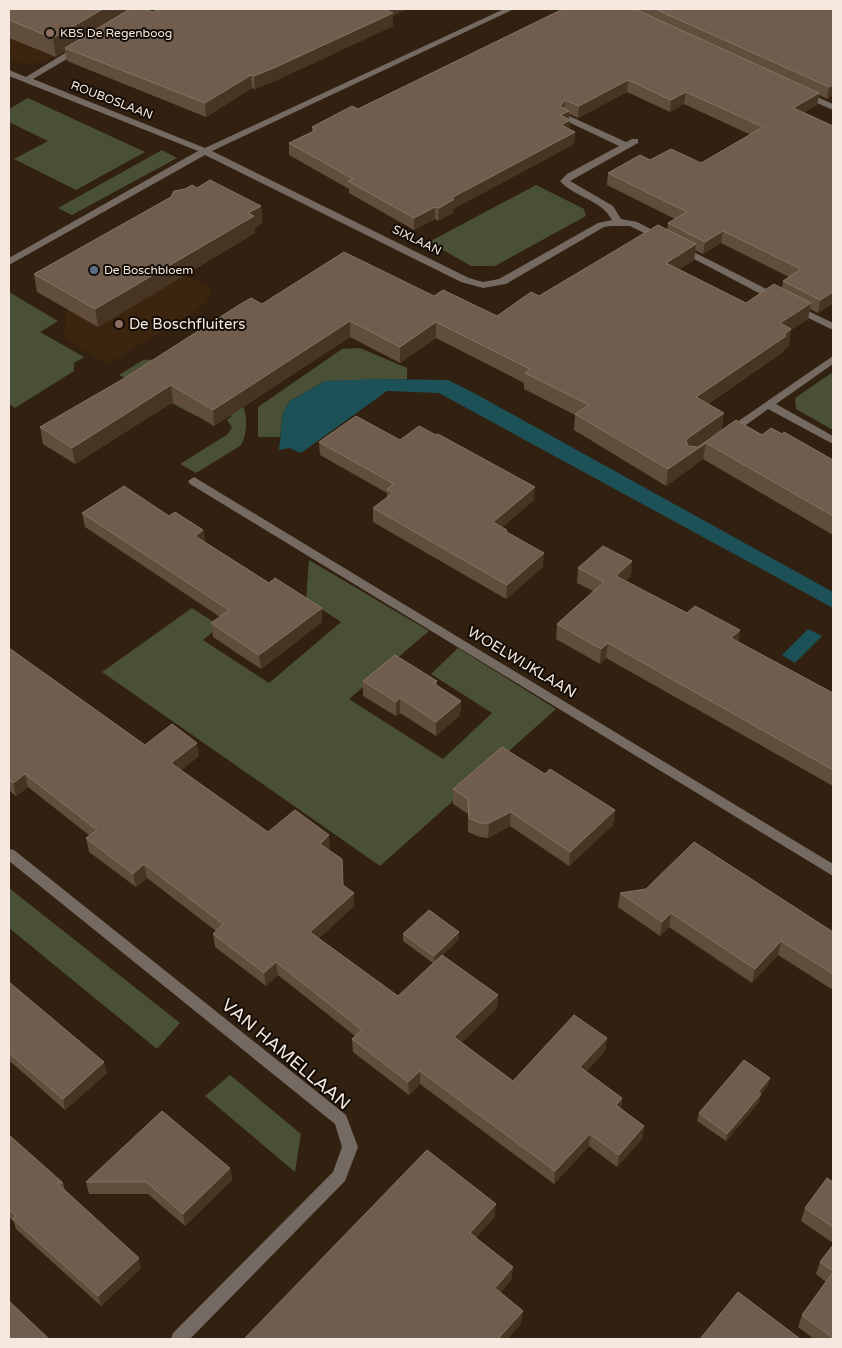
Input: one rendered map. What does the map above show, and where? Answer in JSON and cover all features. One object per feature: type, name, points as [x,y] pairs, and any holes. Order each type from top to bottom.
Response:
[{"type":"street","points":[[9,262],[205,151],[510,9]]},
{"type":"street","points":[[26,80],[85,44]]},
{"type":"street","name":"ROUBOSLAAN","points":[[9,73],[205,151]]},
{"type":"street","points":[[797,91],[833,107]]},
{"type":"street","points":[[565,117],[626,146]]},
{"type":"street","points":[[635,141],[570,176],[565,182],[572,188],[610,208],[617,221],[634,224],[833,328]]},
{"type":"street","name":"SIXLAAN","points":[[205,151],[465,280],[482,285],[502,282],[602,225],[617,221]]},
{"type":"street","points":[[722,437],[833,359]]},
{"type":"street","points":[[768,404],[833,441]]},
{"type":"street","name":"WOELWIJKLAAN","points":[[194,481],[833,871]]},
{"type":"street","name":"VAN HAMELLAAN","points":[[9,854],[341,1120],[350,1147],[339,1176],[179,1339]]},
{"type":"shaded area","name":"KBS De Regenboog","points":[[9,9],[132,9],[44,62],[23,64],[9,58]]},
{"type":"shaded area","name":"De Boschfluiters","points":[[154,258],[212,289],[204,305],[108,364],[64,339],[66,310]]},
{"type":"green space","points":[[28,98],[145,152],[76,190],[14,159],[48,141],[9,122],[9,109]]},
{"type":"green space","points":[[162,150],[177,158],[72,215],[58,208]]},
{"type":"green space","points":[[536,185],[584,209],[586,216],[495,266],[471,266],[429,242]]},
{"type":"green space","points":[[9,292],[58,321],[40,332],[84,357],[74,363],[74,371],[15,408],[9,404]]},
{"type":"green space","points":[[360,348],[407,368],[407,379],[325,381],[290,401],[283,413],[280,437],[258,437],[258,407],[342,349]]},
{"type":"green space","points":[[163,359],[243,407],[245,411],[245,432],[240,446],[196,473],[180,464],[228,434],[232,427],[227,420],[232,416],[214,405],[196,416],[119,375],[143,360]]},
{"type":"green space","points":[[833,372],[833,430],[796,409],[795,398]]},
{"type":"green space","points":[[309,560],[429,631],[349,699],[443,759],[492,713],[431,674],[458,648],[556,709],[380,866],[102,672],[192,608],[220,626],[203,640],[269,683],[341,622],[306,599]]},
{"type":"green space","points":[[9,888],[180,1023],[157,1049],[9,928]]},
{"type":"green space","points":[[230,1075],[301,1134],[295,1172],[205,1096]]},
{"type":"water","points":[[376,379],[448,380],[474,393],[833,592],[833,608],[439,393],[387,391],[301,453],[289,448],[279,450],[283,413],[290,401],[325,381]]},
{"type":"water","points":[[808,629],[822,636],[795,663],[782,655]]},
{"type":"building","points":[[9,9],[103,9],[53,38],[9,20]]},
{"type":"building","points":[[130,9],[143,9],[153,12],[159,9],[384,9],[393,13],[276,67],[254,76],[251,75],[205,103],[65,48]]},
{"type":"building","points":[[563,9],[635,9],[819,93],[793,108],[833,126],[833,292],[820,300],[783,281],[801,269],[723,231],[705,242],[668,223],[687,212],[608,173],[640,155],[650,160],[671,149],[701,163],[763,127],[686,92],[671,100],[628,80],[579,106],[565,100],[560,106],[569,111],[560,115],[570,120],[561,125],[575,132],[453,197],[453,200],[439,208],[435,207],[414,218],[348,181],[353,179],[289,143],[316,130],[312,127],[352,106],[358,109]]},
{"type":"building","points":[[655,9],[833,9],[833,85],[829,87]]},
{"type":"building","points":[[210,180],[261,206],[248,213],[254,216],[95,309],[34,274],[171,197],[174,191],[185,189],[192,185],[197,188]]},
{"type":"building","points":[[658,225],[696,244],[666,263],[746,303],[774,284],[811,303],[780,323],[791,329],[784,335],[786,336],[696,397],[724,413],[686,441],[688,446],[698,447],[736,420],[762,435],[771,428],[782,434],[784,432],[833,460],[833,516],[706,443],[668,469],[575,414],[589,405],[525,373],[530,369],[436,322],[400,347],[350,321],[213,410],[171,385],[72,448],[40,427],[123,379],[251,298],[262,304],[344,252],[434,296],[443,290],[497,316],[531,292],[539,296]]},
{"type":"building","points":[[356,416],[400,440],[419,426],[436,435],[438,434],[535,487],[493,522],[544,553],[507,585],[373,508],[393,493],[387,489],[394,484],[319,442]]},
{"type":"building","points":[[124,486],[169,516],[175,512],[203,530],[195,536],[269,583],[275,578],[322,608],[259,655],[211,623],[229,610],[82,513]]},
{"type":"building","points":[[603,546],[632,561],[616,576],[687,613],[695,606],[740,630],[731,638],[833,693],[833,770],[608,643],[601,649],[557,624],[604,582],[578,568]]},
{"type":"building","points":[[9,648],[145,745],[172,724],[197,743],[171,763],[268,832],[295,810],[329,835],[320,844],[342,859],[343,885],[354,893],[310,932],[398,996],[442,955],[498,995],[454,1037],[513,1081],[574,1015],[607,1038],[580,1067],[622,1098],[616,1105],[644,1126],[619,1155],[590,1134],[555,1171],[420,1071],[408,1082],[352,1039],[362,1030],[276,962],[264,973],[213,934],[223,924],[144,864],[133,874],[86,838],[97,830],[25,774],[13,783],[9,779]]},
{"type":"building","points":[[395,655],[437,681],[433,683],[461,701],[436,722],[400,698],[396,702],[363,681]]},
{"type":"building","points":[[502,747],[545,774],[550,769],[615,810],[570,852],[511,812],[489,823],[480,823],[469,818],[468,799],[453,789]]},
{"type":"building","points":[[694,842],[833,932],[833,974],[781,941],[755,969],[671,913],[662,922],[620,893],[646,889]]},
{"type":"building","points":[[429,910],[459,932],[434,956],[403,934]]},
{"type":"building","points":[[9,982],[104,1062],[63,1099],[9,1053]]},
{"type":"building","points":[[744,1060],[770,1078],[758,1092],[761,1094],[727,1134],[699,1113]]},
{"type":"building","points":[[162,1111],[230,1168],[183,1214],[146,1182],[86,1182]]},
{"type":"building","points":[[9,1135],[63,1183],[57,1183],[139,1258],[98,1296],[13,1219],[16,1216],[9,1210]]},
{"type":"building","points":[[427,1150],[496,1204],[470,1233],[513,1267],[495,1288],[523,1311],[498,1339],[244,1339]]},
{"type":"building","points":[[827,1178],[833,1182],[833,1227],[805,1208]]},
{"type":"building","points":[[833,1245],[833,1271],[820,1262]]},
{"type":"building","points":[[833,1272],[833,1338],[802,1315]]},
{"type":"building","points":[[738,1292],[799,1338],[799,1339],[700,1339]]},
{"type":"building","points":[[9,1301],[49,1339],[9,1339]]},
{"type":"place","name":"KBS De Regenboog","points":[[50,33]]},
{"type":"place","name":"De Boschbloem","points":[[94,270]]},
{"type":"place","name":"De Boschfluiters","points":[[119,324]]}]
